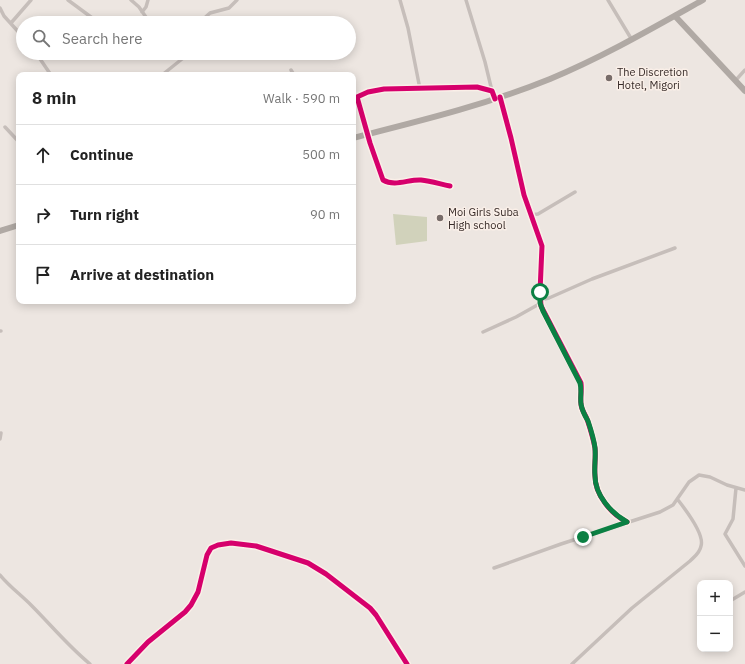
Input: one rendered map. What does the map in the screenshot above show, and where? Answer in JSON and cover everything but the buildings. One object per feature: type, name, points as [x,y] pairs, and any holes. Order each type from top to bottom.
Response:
[{"type":"highway","points":[[356,137],[437,117],[498,98],[550,79],[632,40],[703,0]]},
{"type":"highway","points":[[675,16],[745,92]]},
{"type":"highway","points":[[0,231],[16,225]]},
{"type":"street","points":[[17,16],[31,0]]},
{"type":"street","points":[[68,0],[90,16]]},
{"type":"street","points":[[131,0],[137,5],[145,16]]},
{"type":"street","points":[[142,12],[146,8],[148,0]]},
{"type":"street","points":[[207,16],[210,13],[227,9],[237,0]]},
{"type":"street","points":[[400,0],[408,28],[420,88]]},
{"type":"street","points":[[466,0],[485,62],[492,91],[498,98],[515,153],[530,215],[542,246],[540,302],[545,316],[580,383],[582,390],[581,405],[590,426],[595,448],[596,457],[594,475],[597,488],[618,517],[627,522]]},
{"type":"street","points":[[608,0],[632,40]]},
{"type":"street","points":[[0,8],[4,16],[16,29]]},
{"type":"street","points":[[11,23],[16,17]]},
{"type":"street","points":[[41,60],[49,72]]},
{"type":"street","points":[[166,72],[181,60]]},
{"type":"street","points":[[735,81],[745,70]]},
{"type":"street","points":[[450,186],[420,180],[392,183],[383,180],[356,98],[358,96],[380,90],[477,87],[492,91]]},
{"type":"street","points":[[5,127],[16,139]]},
{"type":"street","points":[[530,215],[538,214],[575,192]]},
{"type":"street","points":[[483,332],[516,317],[540,302],[592,279],[675,248]]},
{"type":"street","points":[[0,438],[1,433]]},
{"type":"street","points":[[494,568],[561,544],[660,512],[673,505],[678,500],[689,482],[699,475],[710,477],[736,488],[745,490]]},
{"type":"street","points":[[736,488],[733,519],[725,534],[745,566]]},
{"type":"street","points":[[572,664],[616,623],[700,551],[702,539],[678,500]]},
{"type":"street","points":[[127,664],[148,642],[185,612],[191,604],[198,592],[207,555],[211,548],[218,545],[231,544],[256,546],[308,563],[326,574],[370,608],[407,664]]},
{"type":"street","points":[[0,575],[90,664]]},
{"type":"street","points":[[733,599],[745,592]]},
{"type":"green space","points":[[393,214],[427,217],[427,241],[396,245]]},
{"type":"cycle path","points":[[450,186],[421,180],[397,183],[383,180],[370,143],[357,97],[368,92],[384,89],[477,87],[492,91],[495,99]]},
{"type":"cycle path","points":[[500,97],[524,195],[542,246],[540,292],[541,306],[581,383],[581,406],[588,422],[595,448],[595,472],[598,490],[601,497],[610,509],[621,519],[627,522]]},
{"type":"cycle path","points":[[127,664],[148,642],[185,612],[191,605],[198,592],[207,555],[211,548],[218,545],[231,543],[256,546],[308,563],[326,574],[370,608],[407,664]]},
{"type":"place","name":"The Discretion Hotel, Migori","points":[[609,78]]},
{"type":"place","name":"Moi Girls Suba High school","points":[[440,218]]},
{"type":"route","points":[[540,292],[540,303],[545,316],[580,383],[582,390],[580,402],[590,426],[595,448],[596,457],[594,475],[597,488],[603,500],[614,514],[627,522],[583,537]]}]
